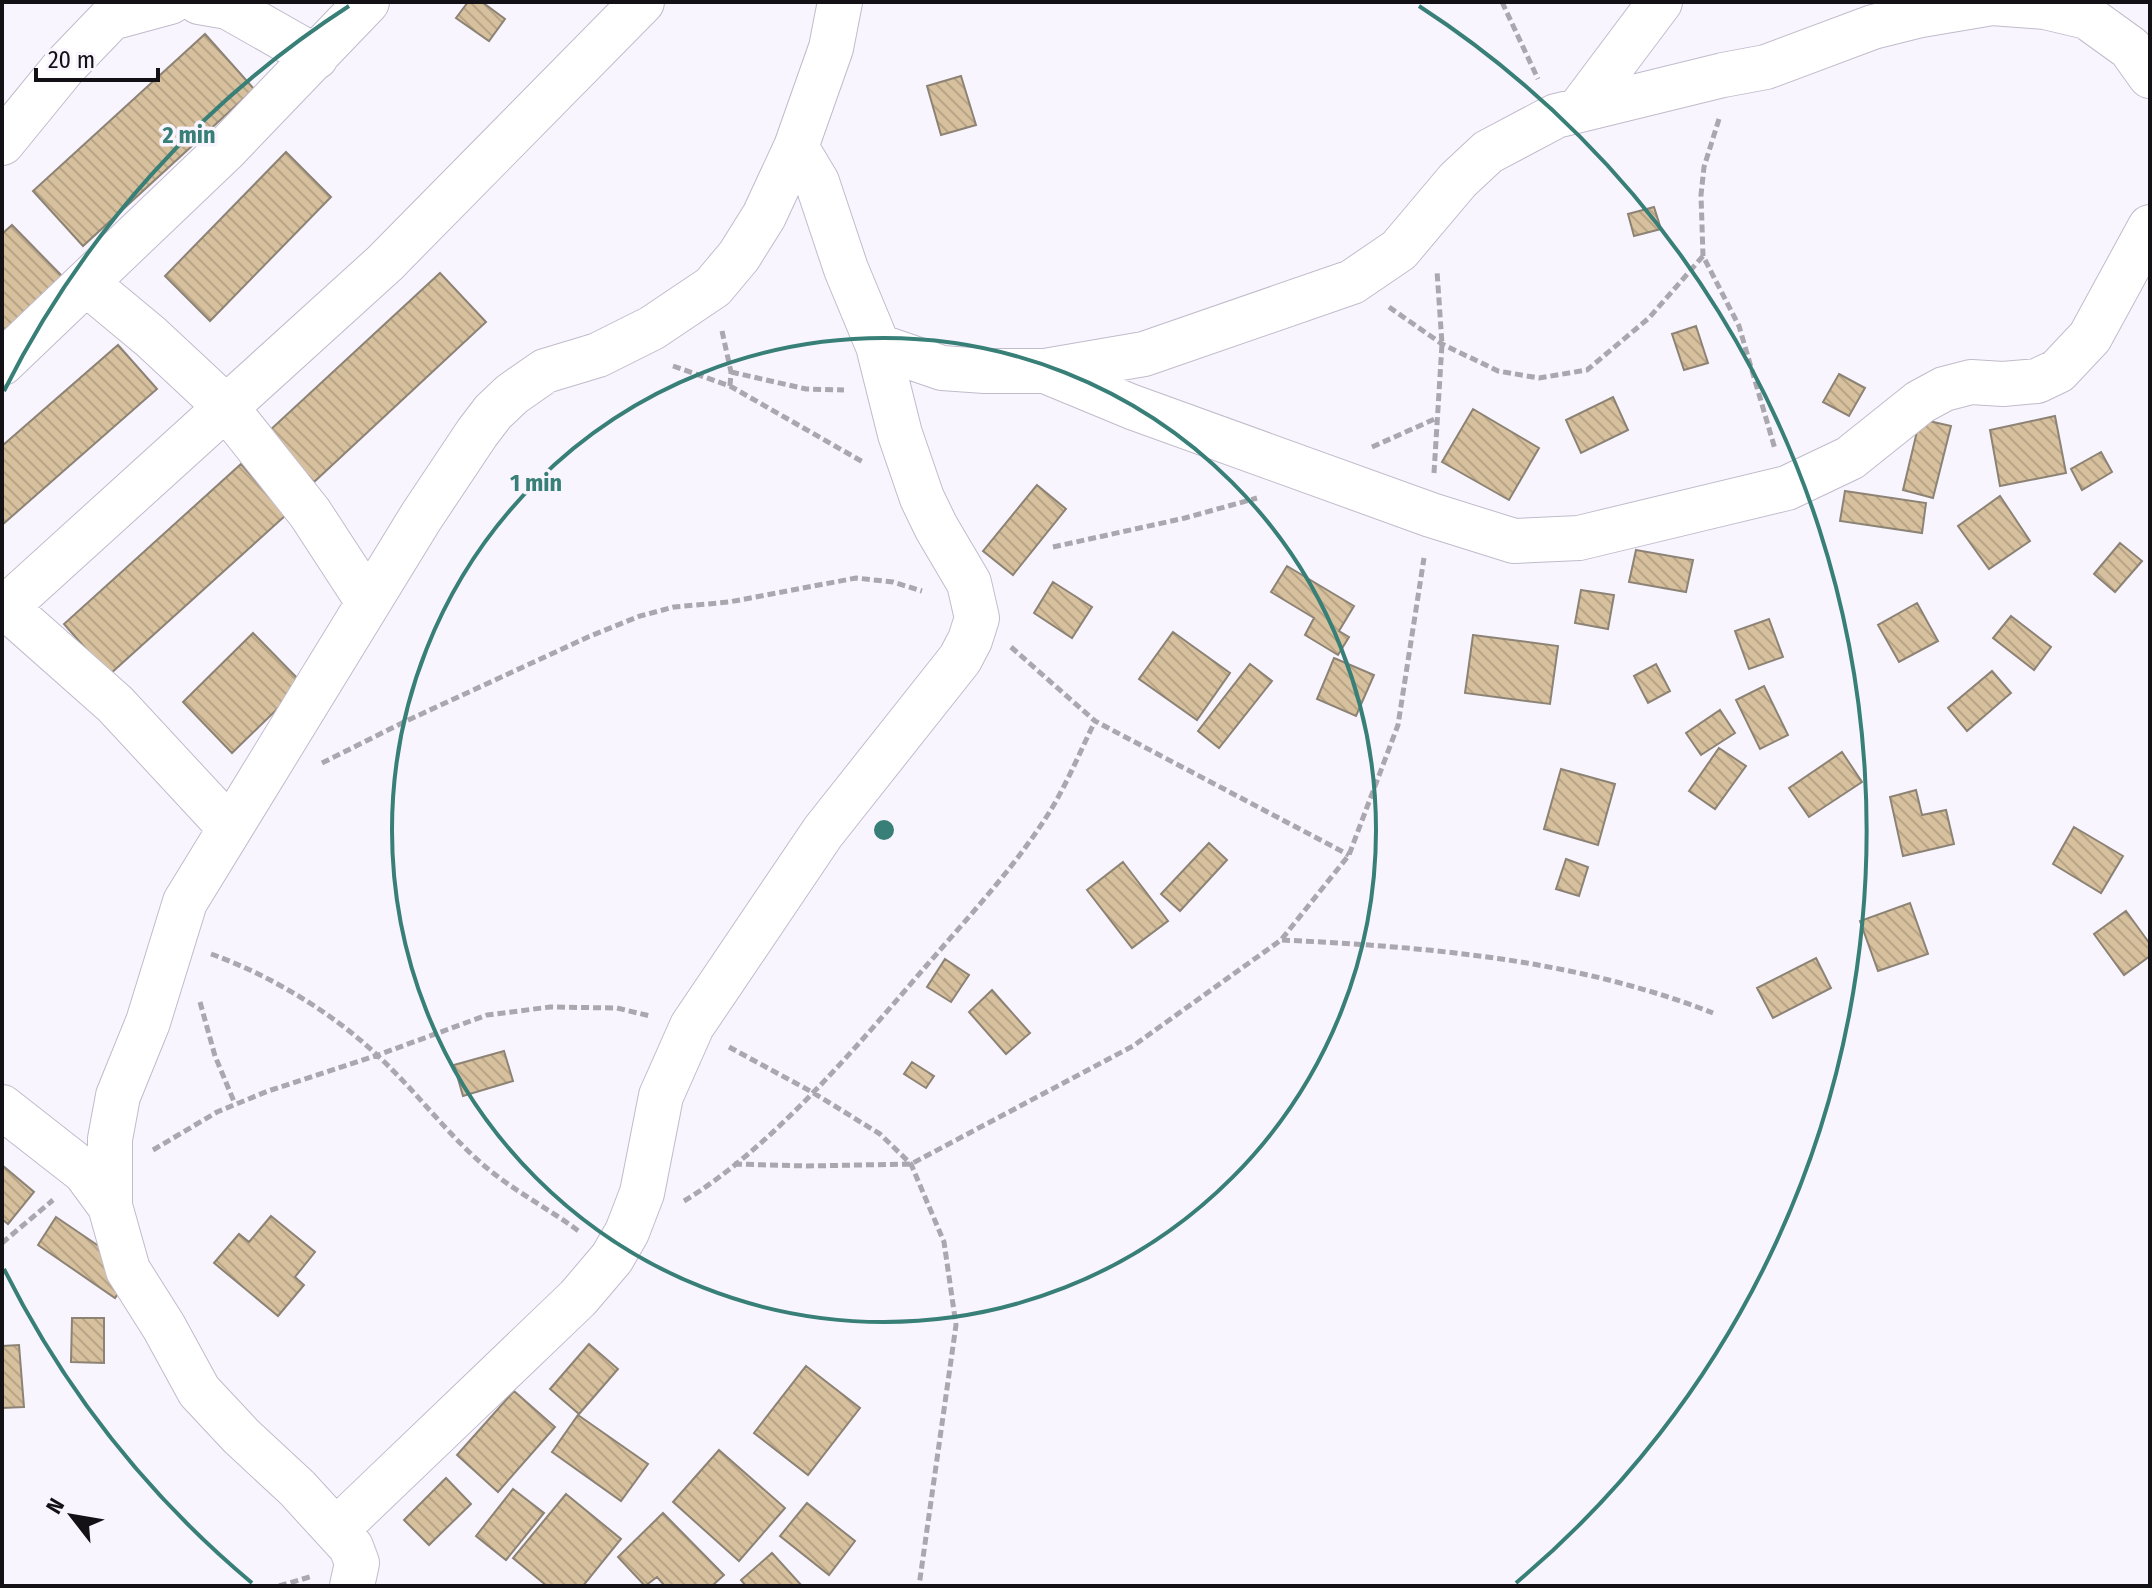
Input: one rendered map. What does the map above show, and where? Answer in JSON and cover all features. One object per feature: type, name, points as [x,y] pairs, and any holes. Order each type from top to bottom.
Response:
[{"type":"street","points":[[2,143],[64,67],[111,18],[170,2]]},
{"type":"street","points":[[199,2],[228,7],[316,57]]},
{"type":"street","points":[[2,363],[226,149],[367,2]]},
{"type":"street","points":[[230,828],[115,704],[4,606],[385,263],[642,2]]},
{"type":"street","points":[[352,1586],[357,1563],[351,1547],[337,1529],[199,1391],[128,1270],[101,1186],[118,1096],[148,1022],[185,902],[421,517],[493,412],[545,371],[598,355],[652,328],[713,287],[739,256],[764,216],[796,147],[831,48],[840,2]]},
{"type":"street","points":[[1568,113],[1660,2]]},
{"type":"street","points":[[878,346],[942,368],[1045,371],[1144,354],[1352,282],[1399,250],[1458,180],[1488,152],[1568,113],[1766,67],[1873,27],[1921,15],[1992,3],[2045,7],[2087,17],[2143,57]]},
{"type":"street","points":[[337,1529],[578,1298],[620,1245],[642,1193],[661,1096],[692,1026],[823,832],[960,659],[970,640],[977,612],[969,583],[922,498],[900,434],[878,346],[846,269],[817,182],[796,147]]},
{"type":"street","points":[[1045,371],[1132,407],[1431,515],[1514,541],[1579,538],[1787,488],[1850,458],[1920,402],[1944,389],[1971,382],[2003,384],[2037,381],[2058,371],[2090,337],[2150,227]]},
{"type":"street","points":[[86,283],[151,337],[225,406],[310,513],[368,602]]},
{"type":"street","points":[[2,1107],[101,1186]]},
{"type":"path","points":[[1502,2],[1568,113]]},
{"type":"path","points":[[1723,75],[1720,117],[1704,167],[1701,195],[1703,256],[1739,326],[1787,488]]},
{"type":"path","points":[[734,1164],[911,1164],[1133,1046],[1281,940],[1349,855],[1398,725],[1431,515],[1442,344],[1433,213]]},
{"type":"path","points":[[1352,282],[1442,344],[1498,371],[1539,378],[1587,370],[1649,318],[1703,256]]},
{"type":"path","points":[[713,287],[731,372],[730,386]]},
{"type":"path","points":[[667,364],[730,386],[867,464]]},
{"type":"path","points":[[731,372],[806,389],[859,391],[889,387]]},
{"type":"path","points":[[318,765],[404,722],[640,616],[674,607],[729,602],[856,578],[893,582],[977,612],[1095,721],[1349,855]]},
{"type":"path","points":[[185,902],[195,948],[229,961],[311,1004],[378,1055],[482,1164],[577,1230],[620,1245],[734,1164],[812,1092],[879,1021],[1019,855],[1053,807],[1095,721]]},
{"type":"path","points":[[1281,940],[1397,946],[1541,964],[1664,994],[1713,1013]]},
{"type":"path","points":[[198,994],[215,1056],[235,1104]]},
{"type":"path","points":[[2,1243],[101,1186],[204,1119],[235,1104],[487,1015],[550,1007],[617,1008],[692,1026],[812,1092],[880,1134],[911,1164],[944,1242],[956,1325],[919,1586]]},
{"type":"building","points":[[468,2],[482,2],[505,19],[489,41],[456,18]]},
{"type":"building","points":[[205,34],[254,89],[83,246],[33,191]]},
{"type":"building","points":[[961,76],[976,125],[941,135],[927,86]]},
{"type":"building","points":[[286,152],[331,197],[210,321],[165,276]]},
{"type":"building","points":[[1654,207],[1661,229],[1634,236],[1628,214]]},
{"type":"building","points":[[12,225],[62,276],[2,334],[2,234]]},
{"type":"building","points":[[440,273],[486,322],[314,482],[268,432]]},
{"type":"building","points":[[1696,326],[1708,363],[1684,370],[1672,334]]},
{"type":"building","points":[[118,345],[157,389],[2,525],[2,446]]},
{"type":"building","points":[[1839,374],[1865,388],[1849,416],[1823,402]]},
{"type":"building","points":[[1613,397],[1628,430],[1581,453],[1566,420]]},
{"type":"building","points":[[1473,409],[1539,448],[1509,500],[1442,462]]},
{"type":"building","points":[[2055,416],[2066,473],[2000,486],[1990,430]]},
{"type":"building","points":[[1920,419],[1951,426],[1933,498],[1903,490]]},
{"type":"building","points":[[2101,452],[2112,472],[2082,490],[2071,469]]},
{"type":"building","points":[[241,464],[286,515],[109,675],[64,624]]},
{"type":"building","points":[[1037,485],[1066,509],[1013,575],[983,551]]},
{"type":"building","points":[[1845,491],[1926,503],[1922,533],[1840,521]]},
{"type":"building","points":[[2000,496],[2030,541],[1989,569],[1958,526]]},
{"type":"building","points":[[2120,543],[2142,561],[2115,592],[2094,574]]},
{"type":"building","points":[[1636,550],[1693,560],[1686,592],[1629,582]]},
{"type":"building","points":[[1287,566],[1354,606],[1339,631],[1349,637],[1338,655],[1305,635],[1314,618],[1271,592]]},
{"type":"building","points":[[1053,582],[1092,607],[1072,638],[1034,613]]},
{"type":"building","points":[[1581,590],[1614,595],[1608,629],[1575,623]]},
{"type":"building","points":[[1917,603],[1938,641],[1899,662],[1878,625]]},
{"type":"building","points":[[2011,616],[2051,647],[2034,670],[1993,638]]},
{"type":"building","points":[[1769,619],[1783,657],[1749,669],[1735,631]]},
{"type":"building","points":[[1173,632],[1230,673],[1197,720],[1139,679]]},
{"type":"building","points":[[253,633],[303,684],[232,753],[183,702]]},
{"type":"building","points":[[1473,635],[1558,646],[1550,704],[1465,693]]},
{"type":"building","points":[[1334,658],[1374,675],[1356,716],[1317,699]]},
{"type":"building","points":[[1250,664],[1272,681],[1219,748],[1198,731]]},
{"type":"building","points":[[1656,664],[1670,691],[1648,703],[1634,676]]},
{"type":"building","points":[[1992,671],[2011,693],[1967,731],[1948,708]]},
{"type":"building","points":[[1764,686],[1788,735],[1760,749],[1736,700]]},
{"type":"building","points":[[1720,710],[1735,733],[1701,755],[1686,733]]},
{"type":"building","points":[[1719,748],[1746,766],[1715,809],[1689,791]]},
{"type":"building","points":[[1842,752],[1862,782],[1809,817],[1789,788]]},
{"type":"building","points":[[1561,769],[1615,784],[1598,845],[1544,829]]},
{"type":"building","points":[[1916,790],[1922,815],[1946,810],[1954,844],[1903,856],[1890,797]]},
{"type":"building","points":[[2074,827],[2123,856],[2101,893],[2053,864]]},
{"type":"building","points":[[1209,843],[1227,860],[1180,911],[1161,894]]},
{"type":"building","points":[[1566,859],[1588,867],[1579,896],[1556,889]]},
{"type":"building","points":[[1123,862],[1168,921],[1132,948],[1087,890]]},
{"type":"building","points":[[1910,903],[1928,954],[1878,971],[1860,921]]},
{"type":"building","points":[[2126,911],[2150,944],[2150,956],[2124,975],[2094,934]]},
{"type":"building","points":[[1816,958],[1831,988],[1773,1018],[1757,988]]},
{"type":"building","points":[[945,959],[969,975],[951,1002],[927,987]]},
{"type":"building","points":[[992,990],[1030,1033],[1006,1054],[969,1012]]},
{"type":"building","points":[[504,1051],[513,1081],[463,1096],[454,1065]]},
{"type":"building","points":[[912,1062],[934,1076],[926,1088],[904,1074]]},
{"type":"building","points":[[2,1165],[34,1192],[8,1224],[2,1219]]},
{"type":"building","points":[[271,1216],[315,1252],[295,1277],[304,1285],[278,1316],[214,1263],[239,1234],[249,1242]]},
{"type":"building","points":[[56,1217],[134,1270],[115,1298],[38,1245]]},
{"type":"building","points":[[72,1318],[104,1318],[104,1363],[71,1362]]},
{"type":"building","points":[[589,1344],[618,1369],[579,1414],[550,1389]]},
{"type":"building","points":[[19,1345],[24,1407],[2,1408],[2,1346]]},
{"type":"building","points":[[806,1366],[860,1408],[808,1475],[754,1433]]},
{"type":"building","points":[[514,1391],[555,1427],[498,1492],[457,1455]]},
{"type":"building","points":[[578,1415],[648,1464],[621,1501],[552,1452]]},
{"type":"building","points":[[719,1450],[785,1508],[739,1561],[673,1502]]},
{"type":"building","points":[[446,1478],[471,1504],[429,1545],[404,1520]]},
{"type":"building","points":[[513,1489],[544,1513],[506,1560],[476,1536]]},
{"type":"building","points":[[566,1494],[621,1539],[583,1586],[547,1586],[513,1558]]},
{"type":"building","points":[[807,1503],[855,1541],[829,1575],[780,1536]]},
{"type":"building","points":[[663,1513],[724,1575],[712,1586],[665,1586],[657,1577],[645,1586],[618,1557]]},
{"type":"building","points":[[772,1553],[802,1586],[746,1586],[741,1580]]}]
